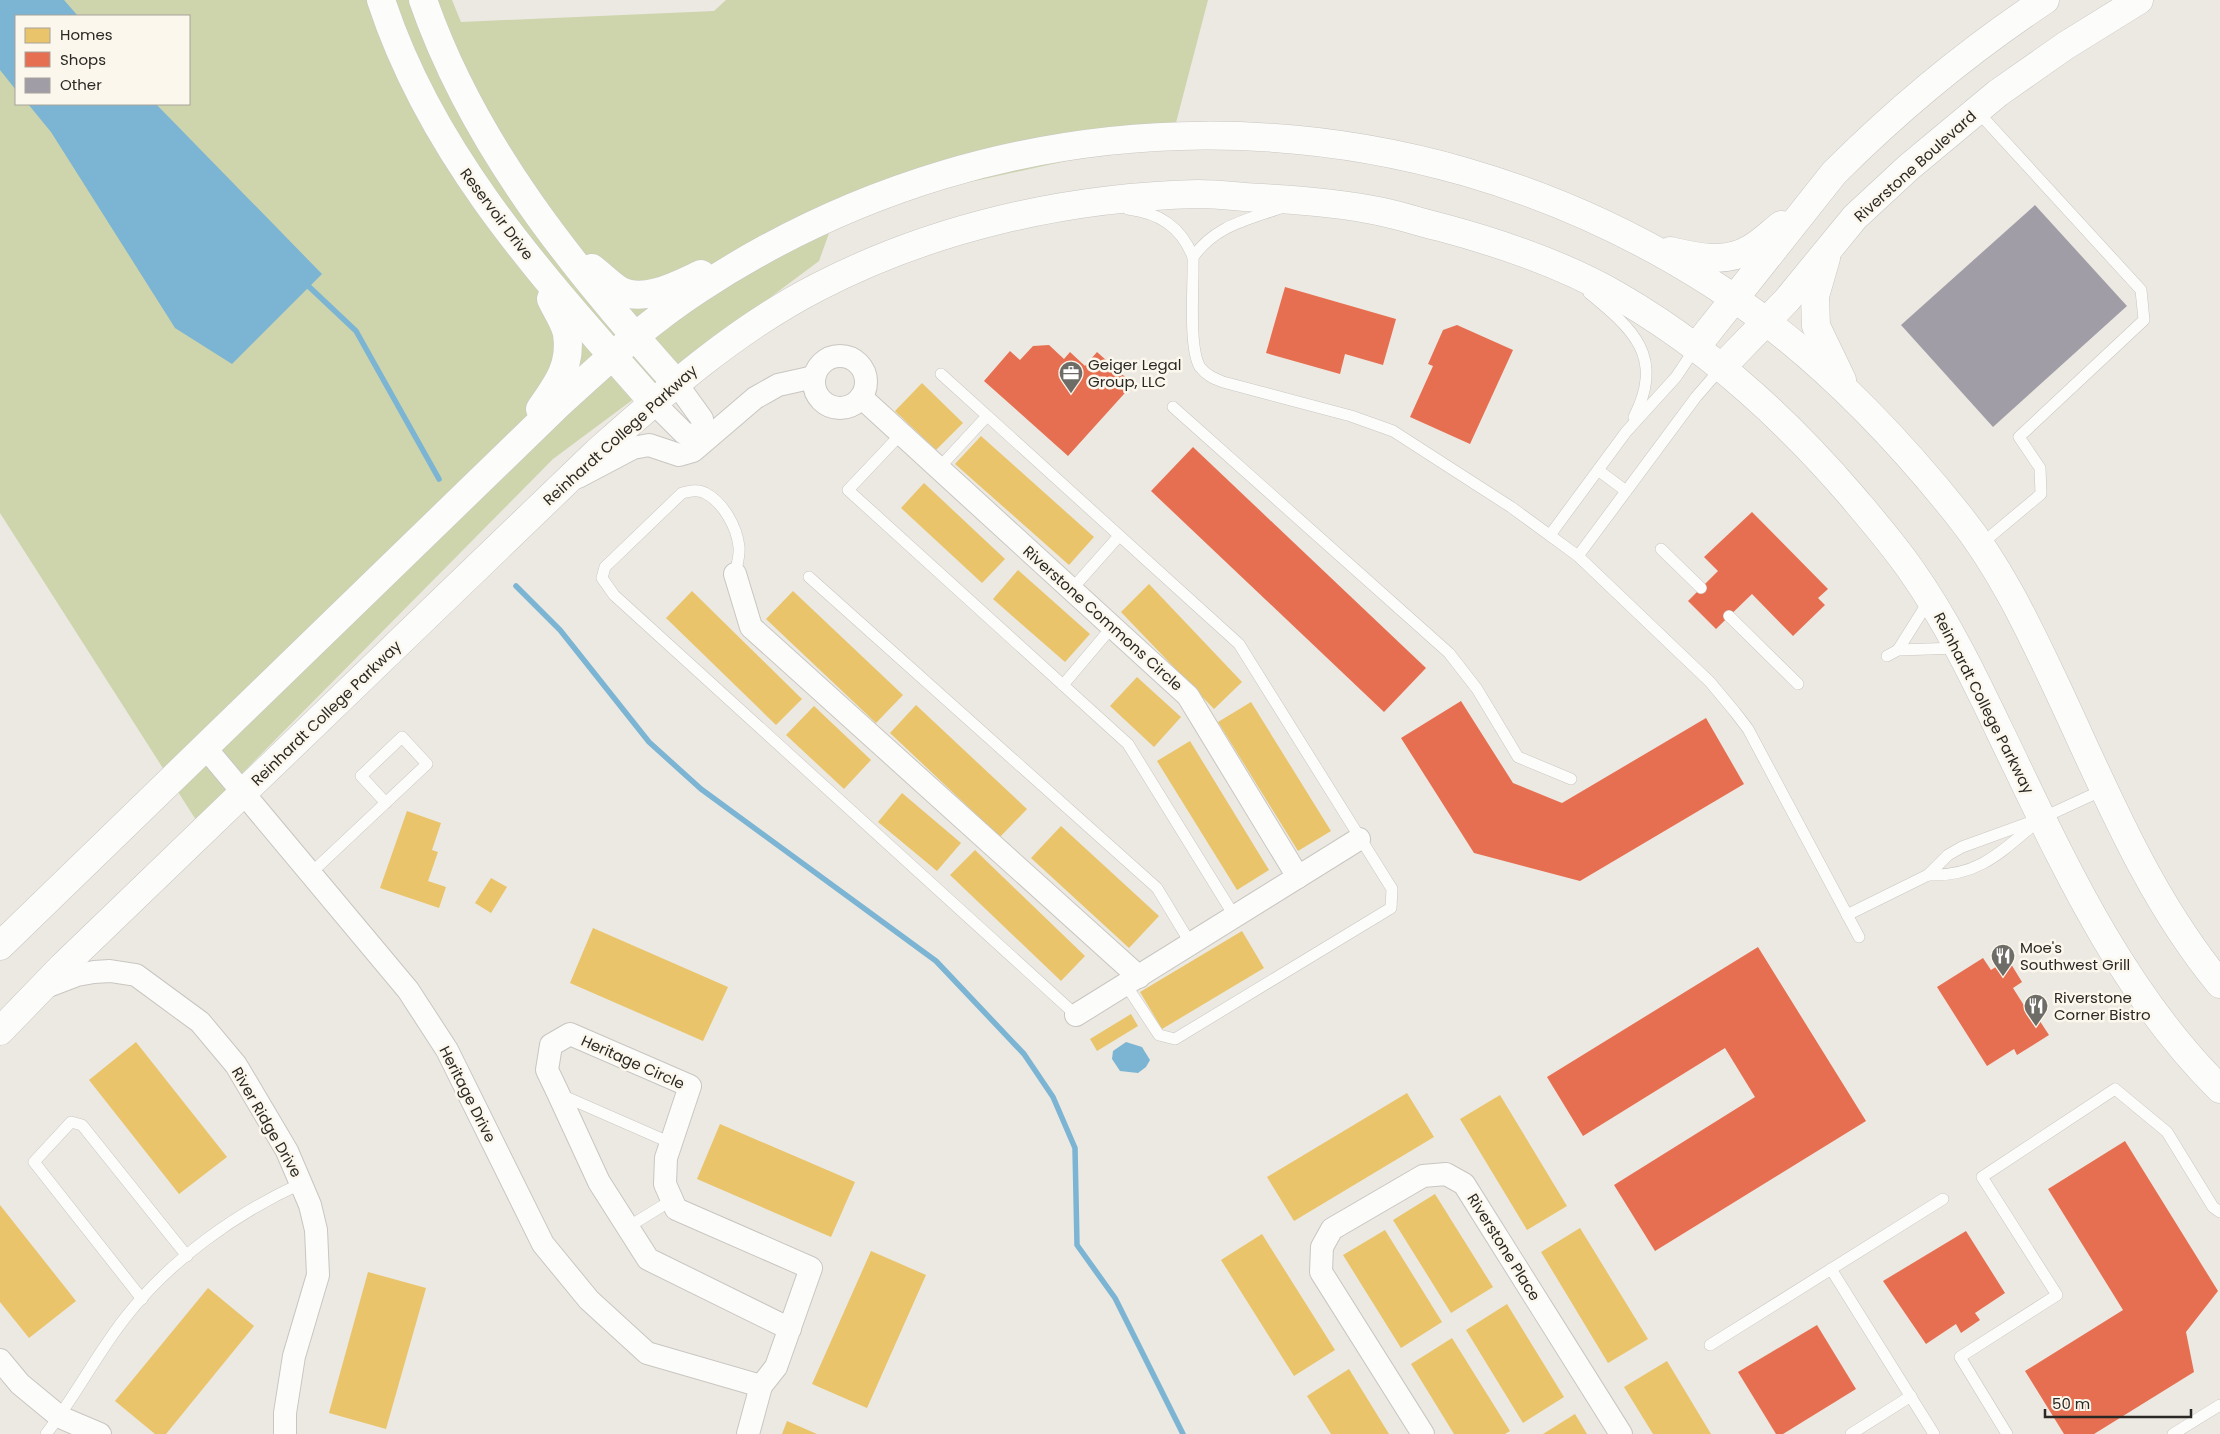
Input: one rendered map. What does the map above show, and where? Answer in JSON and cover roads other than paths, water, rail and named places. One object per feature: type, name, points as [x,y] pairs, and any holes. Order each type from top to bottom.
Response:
[{"type":"street","name":"Reservoir Drive","points":[[381,0],[406,65],[436,126],[496,217],[535,266],[653,402]]},
{"type":"street","points":[[423,0],[444,55],[474,116],[511,176],[557,239],[635,337],[676,383],[702,419],[705,439]]},
{"type":"street","points":[[1696,347],[1846,161],[1912,99],[1999,30],[2046,0]]},
{"type":"street","name":"Riverstone Boulevard","points":[[1722,367],[1787,300],[1828,248],[1882,192],[1977,111],[2065,46],[2139,0]]},
{"type":"street","points":[[557,239],[620,291],[642,295],[669,288],[853,207],[920,181],[999,159],[1095,142],[1213,134],[1275,137],[1383,151],[1450,167],[1555,203],[1613,228],[1710,282],[1765,323],[1820,367],[1920,468],[1980,545],[2025,622],[2155,888],[2192,947],[2220,984]]},
{"type":"street","name":"Reinhardt College Parkway","points":[[0,1031],[41,989],[563,484],[676,383],[723,346],[773,311],[823,284],[933,240],[1029,213],[1087,203],[1199,194],[1301,200],[1376,210],[1499,244],[1614,293],[1696,347],[1722,367],[1809,447],[1889,540],[1930,598],[1959,648],[2042,818],[2099,929],[2136,988],[2168,1032],[2220,1089]]},
{"type":"street","points":[[1646,246],[1699,258],[1723,259],[1750,250],[1817,196]]},
{"type":"street","points":[[0,946],[204,746],[612,355],[696,291],[788,237]]},
{"type":"street","points":[[1828,248],[1815,296],[1816,326],[1850,397]]},
{"type":"street","points":[[508,454],[555,388],[568,362],[567,333],[535,266]]},
{"type":"street","points":[[839,356],[850,358],[860,364],[865,375],[865,386],[861,397],[852,405],[841,408],[829,406],[820,398],[814,388],[814,377],[819,366],[828,358],[839,356]]},
{"type":"street","points":[[563,484],[633,448],[649,445],[678,454],[693,451],[755,398],[778,385],[814,377]]},
{"type":"street","name":"Riverstone Commons Circle","points":[[861,397],[1188,696],[1298,877]]},
{"type":"street","points":[[653,402],[684,433],[705,439]]},
{"type":"street","points":[[735,574],[751,627],[1132,981]]},
{"type":"street","name":"Heritage Drive","points":[[204,746],[408,990],[447,1050],[543,1244],[589,1300],[646,1353],[761,1386]]},
{"type":"street","points":[[1076,1015],[1359,838]]},
{"type":"street","name":"River Ridge Drive","points":[[41,989],[77,975],[120,972],[136,975],[200,1022],[236,1065],[287,1151],[310,1205],[316,1230],[318,1275],[294,1356],[285,1413],[285,1434]]},
{"type":"street","name":"Heritage Circle","points":[[672,1200],[665,1184],[666,1158],[690,1086],[570,1034],[551,1045],[548,1070],[558,1093],[599,1182],[648,1259],[790,1329]]},
{"type":"street","name":"Riverstone Place","points":[[1423,1434],[1322,1272],[1322,1247],[1332,1229],[1423,1176],[1446,1174],[1464,1184],[1621,1434]]},
{"type":"street","points":[[672,1200],[676,1209],[811,1268],[776,1367],[761,1386],[748,1434]]},
{"type":"street","points":[[0,1360],[53,1425],[100,1434]]},
{"type":"lane","points":[[1977,111],[2141,290],[2144,320],[2019,437],[2040,468],[2041,494],[1980,545]]},
{"type":"lane","points":[[1193,257],[1203,243],[1228,226],[1301,200]]},
{"type":"lane","points":[[1087,203],[1139,210],[1160,216],[1181,234],[1193,257],[1193,346],[1199,365],[1204,372],[1222,382],[1343,414],[1393,431],[1550,535],[1578,556],[1710,682],[1735,712],[1751,735],[1860,937]]},
{"type":"lane","points":[[1556,267],[1622,320],[1635,336],[1646,360],[1647,377],[1642,401],[1626,432]]},
{"type":"lane","points":[[1550,535],[1626,432],[1676,376],[1696,347]]},
{"type":"lane","points":[[1578,556],[1696,397],[1722,367]]},
{"type":"lane","points":[[940,374],[1239,644],[1392,889],[1391,908],[1175,1039],[1159,1035],[1132,981]]},
{"type":"lane","points":[[1174,407],[1448,653],[1477,689],[1518,757],[1570,779]]},
{"type":"lane","points":[[939,468],[987,416]]},
{"type":"lane","points":[[901,434],[848,490],[1128,744],[1235,917]]},
{"type":"lane","points":[[1598,470],[1626,491]]},
{"type":"lane","points":[[735,574],[740,548],[731,522],[723,508],[712,498],[704,492],[692,491],[682,493],[605,567],[602,578],[606,588],[620,601],[1076,1015]]},
{"type":"lane","points":[[1072,589],[1119,536]]},
{"type":"lane","points":[[1661,549],[1701,588]]},
{"type":"lane","points":[[809,577],[1157,888],[1191,944]]},
{"type":"lane","points":[[1898,650],[1930,598]]},
{"type":"lane","points":[[1730,616],[1798,684]]},
{"type":"lane","points":[[1063,685],[1112,627]]},
{"type":"lane","points":[[1887,656],[1898,650],[1959,648]]},
{"type":"lane","points":[[311,873],[386,803],[427,764],[402,738],[361,776],[386,803]]},
{"type":"lane","points":[[1847,914],[1928,875],[1948,855],[1962,847],[2042,818],[2105,789]]},
{"type":"lane","points":[[1928,875],[1959,874],[1986,862],[2042,818]]},
{"type":"lane","points":[[2007,1434],[1960,1357],[2057,1296],[1982,1178],[2115,1089],[2167,1132],[2213,1207],[2220,1212]]},
{"type":"lane","points":[[558,1093],[671,1143]]},
{"type":"lane","points":[[142,1299],[34,1162],[71,1122],[82,1125],[187,1256]]},
{"type":"lane","points":[[53,1425],[96,1358],[126,1316],[142,1299],[187,1256],[218,1231],[274,1196],[302,1184]]},
{"type":"lane","points":[[628,1227],[672,1200]]},
{"type":"lane","points":[[1710,1345],[1943,1200]]},
{"type":"lane","points":[[1831,1269],[1934,1434]]},
{"type":"lane","points":[[1852,1434],[1911,1396]]},
{"type":"lane","points":[[2173,1434],[2220,1405]]},
{"type":"water","points":[[0,0],[64,0],[77,15],[15,15],[15,89],[0,70]]},
{"type":"water","points":[[29,105],[157,105],[322,274],[232,364],[175,328],[51,132]]},
{"type":"water","points":[[1126,1042],[1142,1047],[1150,1060],[1146,1067],[1138,1073],[1120,1071],[1112,1059],[1113,1051]]},
{"type":"waterway","points":[[303,281],[356,331],[439,479]]},
{"type":"waterway","points":[[516,586],[560,630],[649,742],[701,789],[936,961],[1024,1054],[1053,1097],[1075,1148],[1077,1245],[1115,1298],[1183,1434]]},
{"type":"place","name":"Geiger Legal Group, LLC","points":[[1071,394]]},
{"type":"place","name":"Moe's Southwest Grill","points":[[2003,977]]},
{"type":"place","name":"Riverstone Corner Bistro","points":[[2036,1027]]}]
